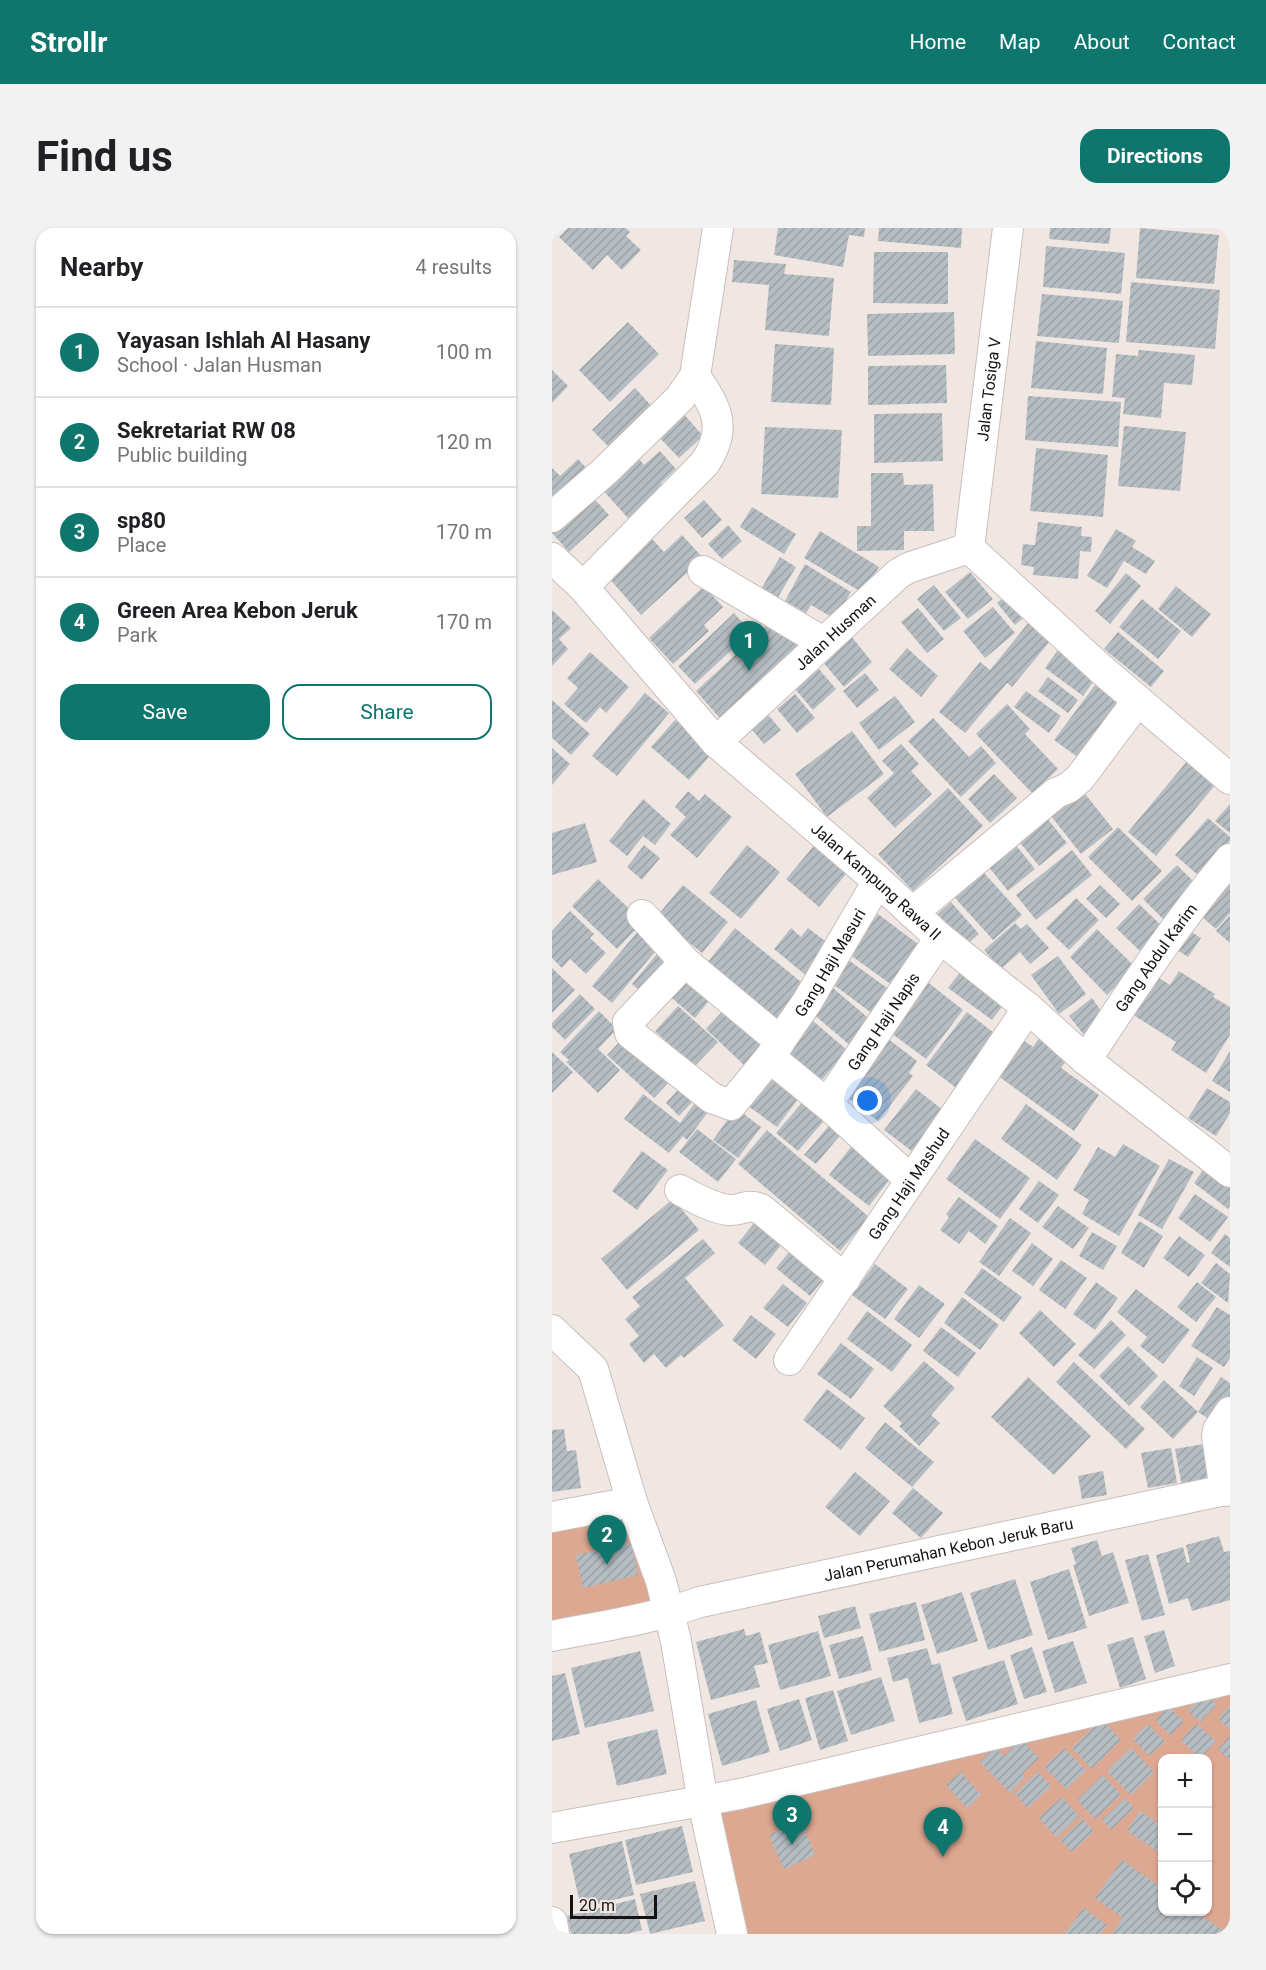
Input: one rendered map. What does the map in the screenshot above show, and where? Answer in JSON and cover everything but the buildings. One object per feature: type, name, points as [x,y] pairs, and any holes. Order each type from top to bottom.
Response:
[{"type":"street","points":[[552,517],[605,471],[680,398],[695,376],[718,228]]},
{"type":"street","name":"Jalan Tosiga V","points":[[969,548],[1008,228]]},
{"type":"street","points":[[583,587],[705,463],[714,449],[719,435],[718,420],[708,395],[695,376]]},
{"type":"street","points":[[969,548],[1101,669],[1230,778]]},
{"type":"street","name":"Jalan Husman","points":[[716,742],[898,574],[908,568],[969,548]]},
{"type":"street","name":"Jalan Kampung Rawa II","points":[[552,558],[583,587],[716,742],[878,881],[940,938],[1028,1008],[1086,1060],[1230,1172]]},
{"type":"street","points":[[703,571],[823,642]]},
{"type":"street","points":[[912,913],[1056,793],[1068,788],[1080,778],[1130,711]]},
{"type":"street","name":"Gang Abdul Karim","points":[[1086,1060],[1133,987],[1192,906],[1230,859]]},
{"type":"street","name":"Gang Haji Masuri","points":[[685,962],[628,1022],[630,1033],[711,1098],[731,1105],[776,1048],[807,1002],[878,881]]},
{"type":"street","points":[[642,915],[685,962],[776,1048],[773,1060],[827,1104],[911,1180]]},
{"type":"street","name":"Gang Haji Napis","points":[[827,1104],[940,938]]},
{"type":"street","name":"Gang Haji Mashud","points":[[789,1360],[1028,1008]]},
{"type":"street","points":[[680,1190],[695,1199],[729,1210],[750,1205],[761,1209],[844,1279]]},
{"type":"street","points":[[552,1330],[593,1369],[632,1502],[661,1581],[670,1613],[703,1802],[732,1934]]},
{"type":"street","points":[[1227,1490],[1217,1436],[1218,1430],[1230,1412]]},
{"type":"street","name":"Jalan Perumahan Kebon Jeruk Baru","points":[[552,1636],[670,1613],[711,1600],[1227,1490]]},
{"type":"street","points":[[552,1517],[632,1502]]},
{"type":"street","points":[[552,1828],[703,1802],[1230,1679]]},
{"type":"street","points":[[552,1922],[554,1934]]},
{"type":"shaded area","points":[[628,1504],[670,1613],[552,1634],[552,1521]]},
{"type":"shaded area","points":[[1230,1690],[1230,1934],[738,1934],[712,1802]]},
{"type":"place","name":"Yayasan Ishlah Al Hasany","points":[[749,671]]},
{"type":"place","name":"Sekretariat RW 08","points":[[607,1565]]},
{"type":"place","name":"sp80","points":[[792,1845]]},
{"type":"place","name":"Green Area Kebon Jeruk","points":[[943,1857]]}]
